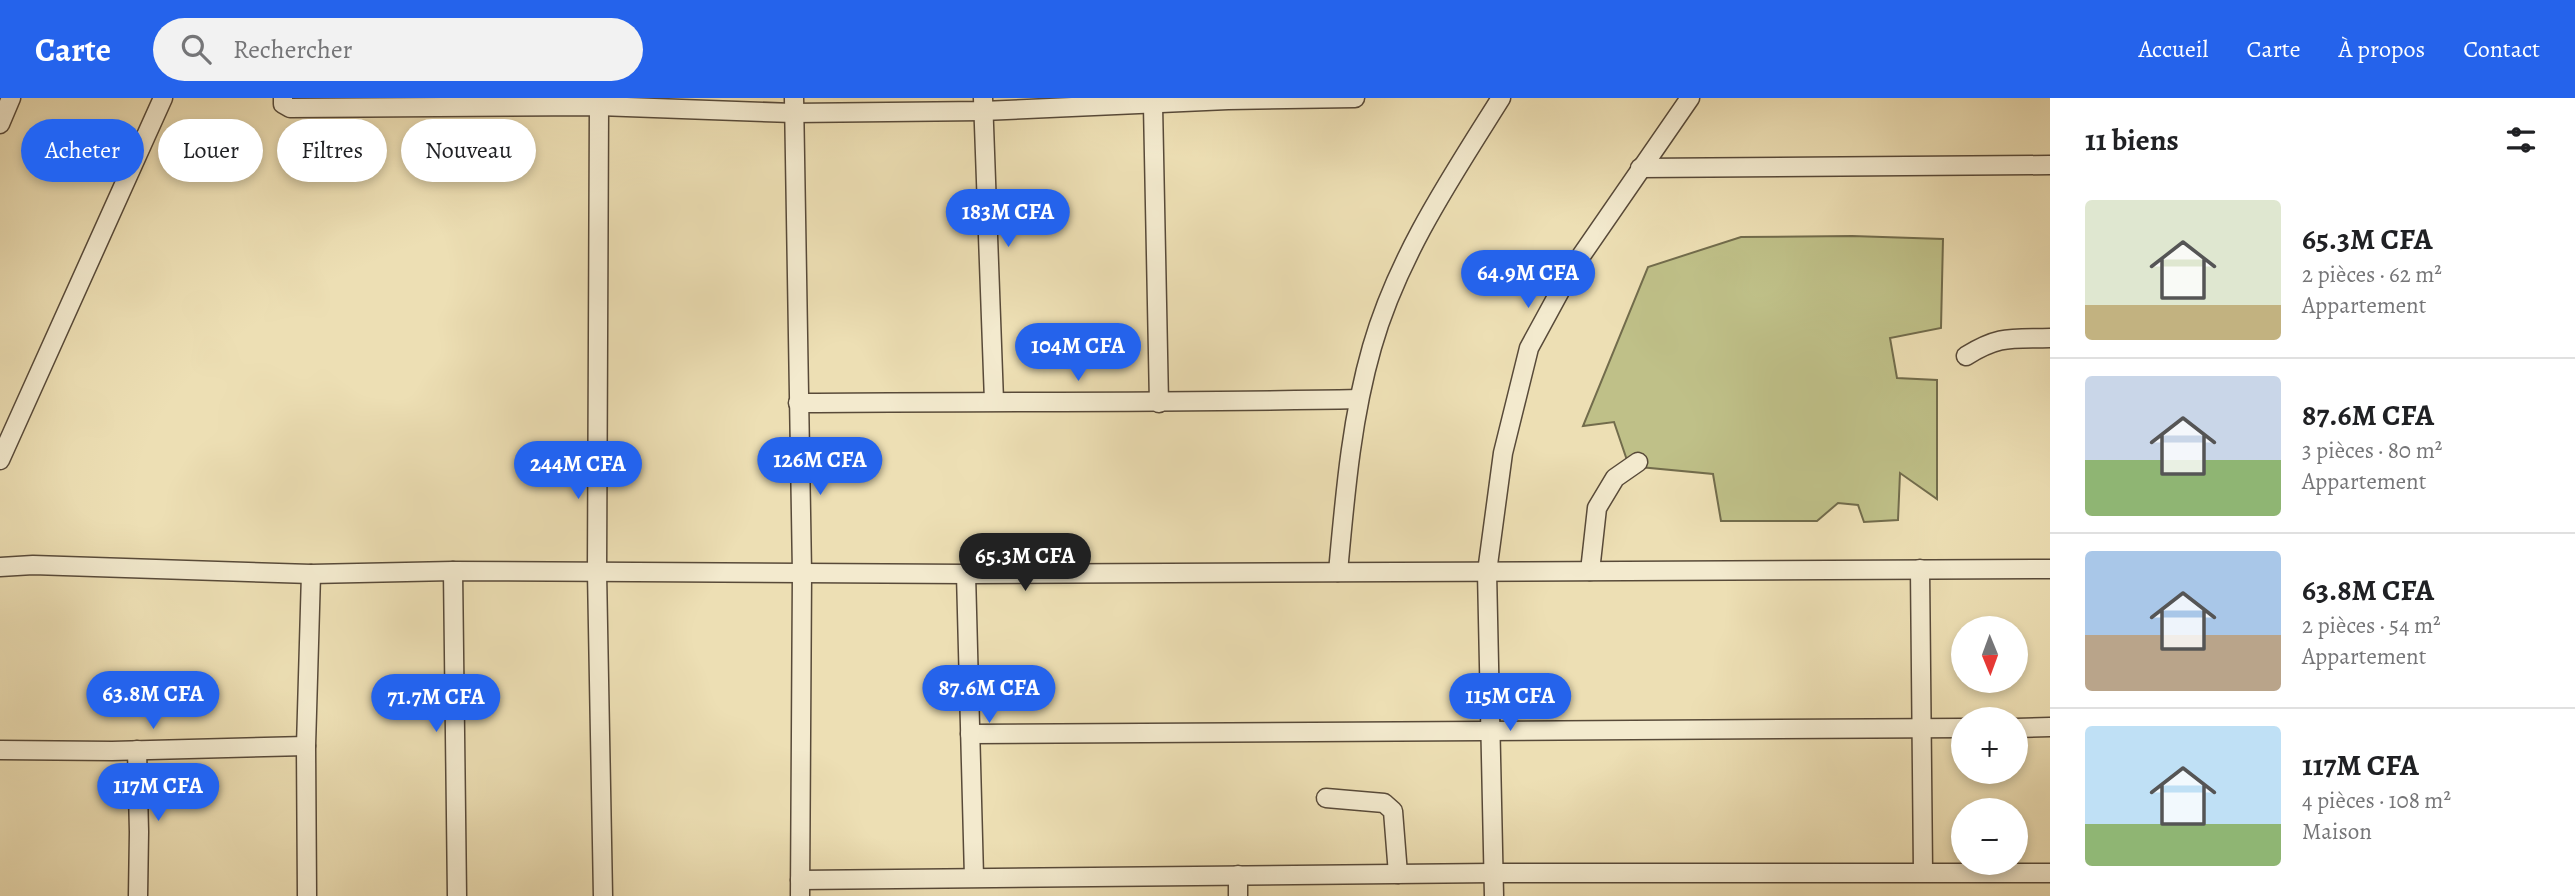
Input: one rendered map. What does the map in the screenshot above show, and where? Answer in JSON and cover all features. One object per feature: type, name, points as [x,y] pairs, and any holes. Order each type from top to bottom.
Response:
[{"type":"street","points":[[0,124],[11,98]]},
{"type":"street","points":[[0,460],[163,98]]},
{"type":"street","points":[[282,98],[283,104],[290,108],[1153,105],[1228,99],[1355,98]]},
{"type":"street","points":[[1338,572],[1347,476],[1359,400],[1372,344],[1403,265],[1443,189],[1501,98]]},
{"type":"street","points":[[1494,896],[1487,572],[1503,453],[1530,348],[1572,269],[1690,98]]},
{"type":"street","points":[[793,105],[802,573],[800,888],[974,877],[1923,871],[2050,873]]},
{"type":"street","points":[[983,105],[994,401]]},
{"type":"street","points":[[1153,105],[1159,403]]},
{"type":"street","points":[[599,106],[597,572],[603,896]]},
{"type":"street","points":[[1640,168],[2050,165]]},
{"type":"street","points":[[1966,356],[1999,339],[2050,338]]},
{"type":"street","points":[[798,403],[1359,400]]},
{"type":"street","points":[[1590,571],[1597,508],[1615,478],[1638,462]]},
{"type":"street","points":[[0,567],[33,565],[311,574],[453,570],[966,574],[2050,569]]},
{"type":"street","points":[[1920,569],[1923,871]]},
{"type":"street","points":[[453,570],[457,896]]},
{"type":"street","points":[[307,896],[306,746],[311,574]]},
{"type":"street","points":[[966,574],[974,877]]},
{"type":"street","points":[[2028,727],[2050,727]]},
{"type":"street","points":[[970,734],[1951,728]]},
{"type":"street","points":[[0,750],[306,746]]},
{"type":"street","points":[[137,750],[138,896]]},
{"type":"street","points":[[1326,798],[1384,803],[1393,811],[1398,874]]},
{"type":"street","points":[[1238,875],[1238,896]]},
{"type":"green space","points":[[1741,237],[1943,239],[1941,328],[1890,338],[1897,378],[1937,380],[1937,499],[1900,473],[1898,520],[1864,522],[1858,505],[1838,503],[1817,521],[1721,521],[1713,474],[1629,466],[1614,422],[1583,426],[1648,267]]}]
